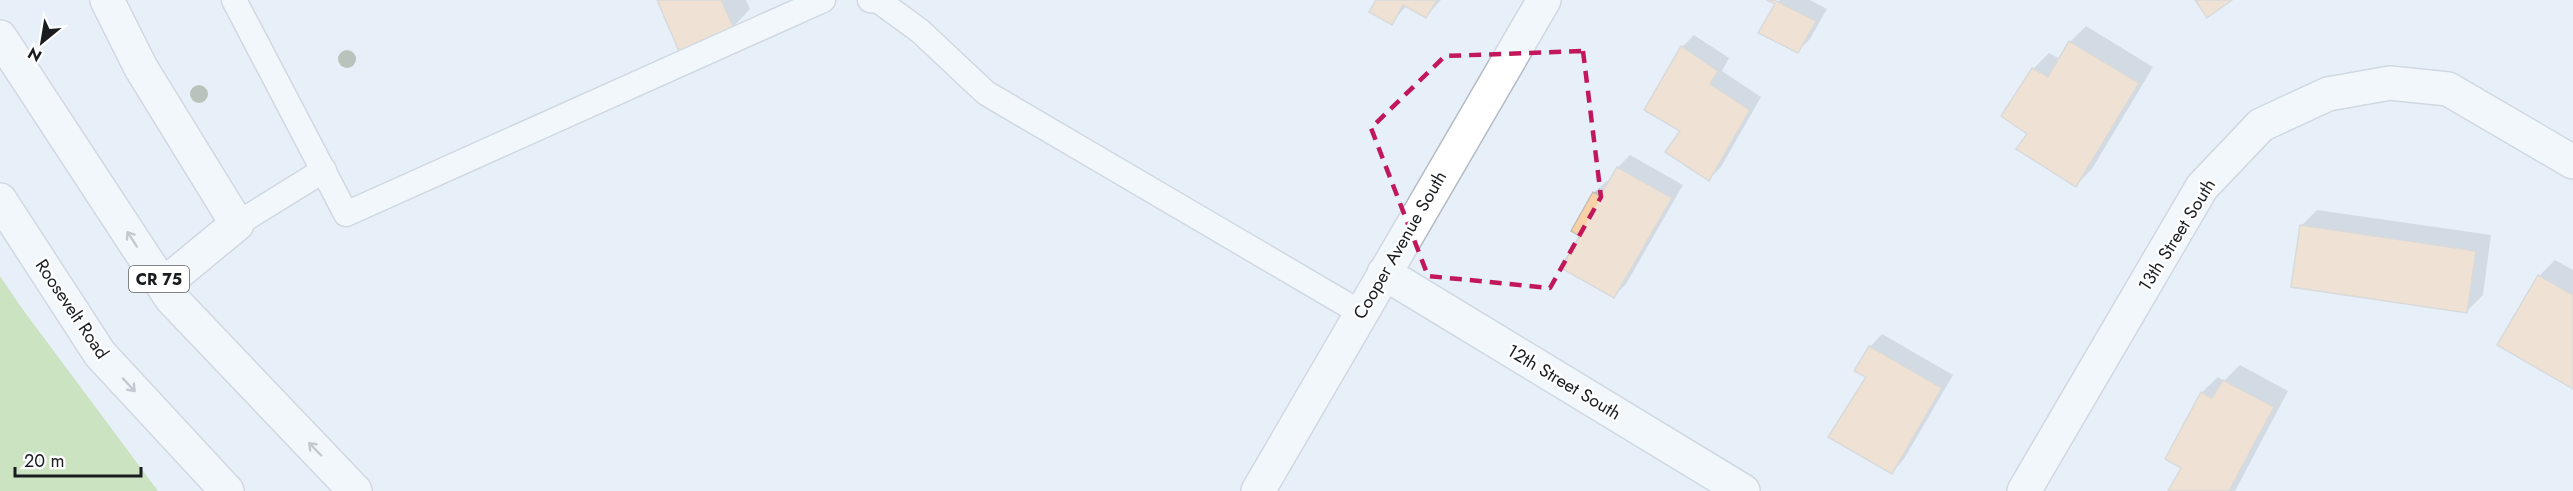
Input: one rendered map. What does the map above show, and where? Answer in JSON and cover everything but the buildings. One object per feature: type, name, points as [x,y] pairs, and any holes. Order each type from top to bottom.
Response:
[{"type":"street","points":[[107,0],[141,68],[237,224],[163,285]]},
{"type":"street","name":"Cooper Avenue South","points":[[1258,491],[1544,0]]},
{"type":"street","name":"CR 75","points":[[0,37],[171,298],[355,491]]},
{"type":"street","name":"13th Street South","points":[[2024,491],[2202,187],[2261,125],[2328,94],[2390,83],[2448,89],[2573,162]]},
{"type":"street","name":"Roosevelt Road","points":[[0,200],[100,354],[227,491]]},
{"type":"street","name":"12th Street South","points":[[1384,273],[1743,491]]},
{"type":"lane","points":[[234,0],[346,214],[823,0]]},
{"type":"lane","points":[[870,0],[879,1],[920,31],[986,93],[1360,313]]},
{"type":"lane","points":[[237,224],[324,170]]},
{"type":"highlighted area","points":[[1583,51],[1601,197],[1550,288],[1428,276],[1371,128],[1445,56]]},
{"type":"green space","points":[[0,276],[21,307],[158,491],[0,491]]}]
